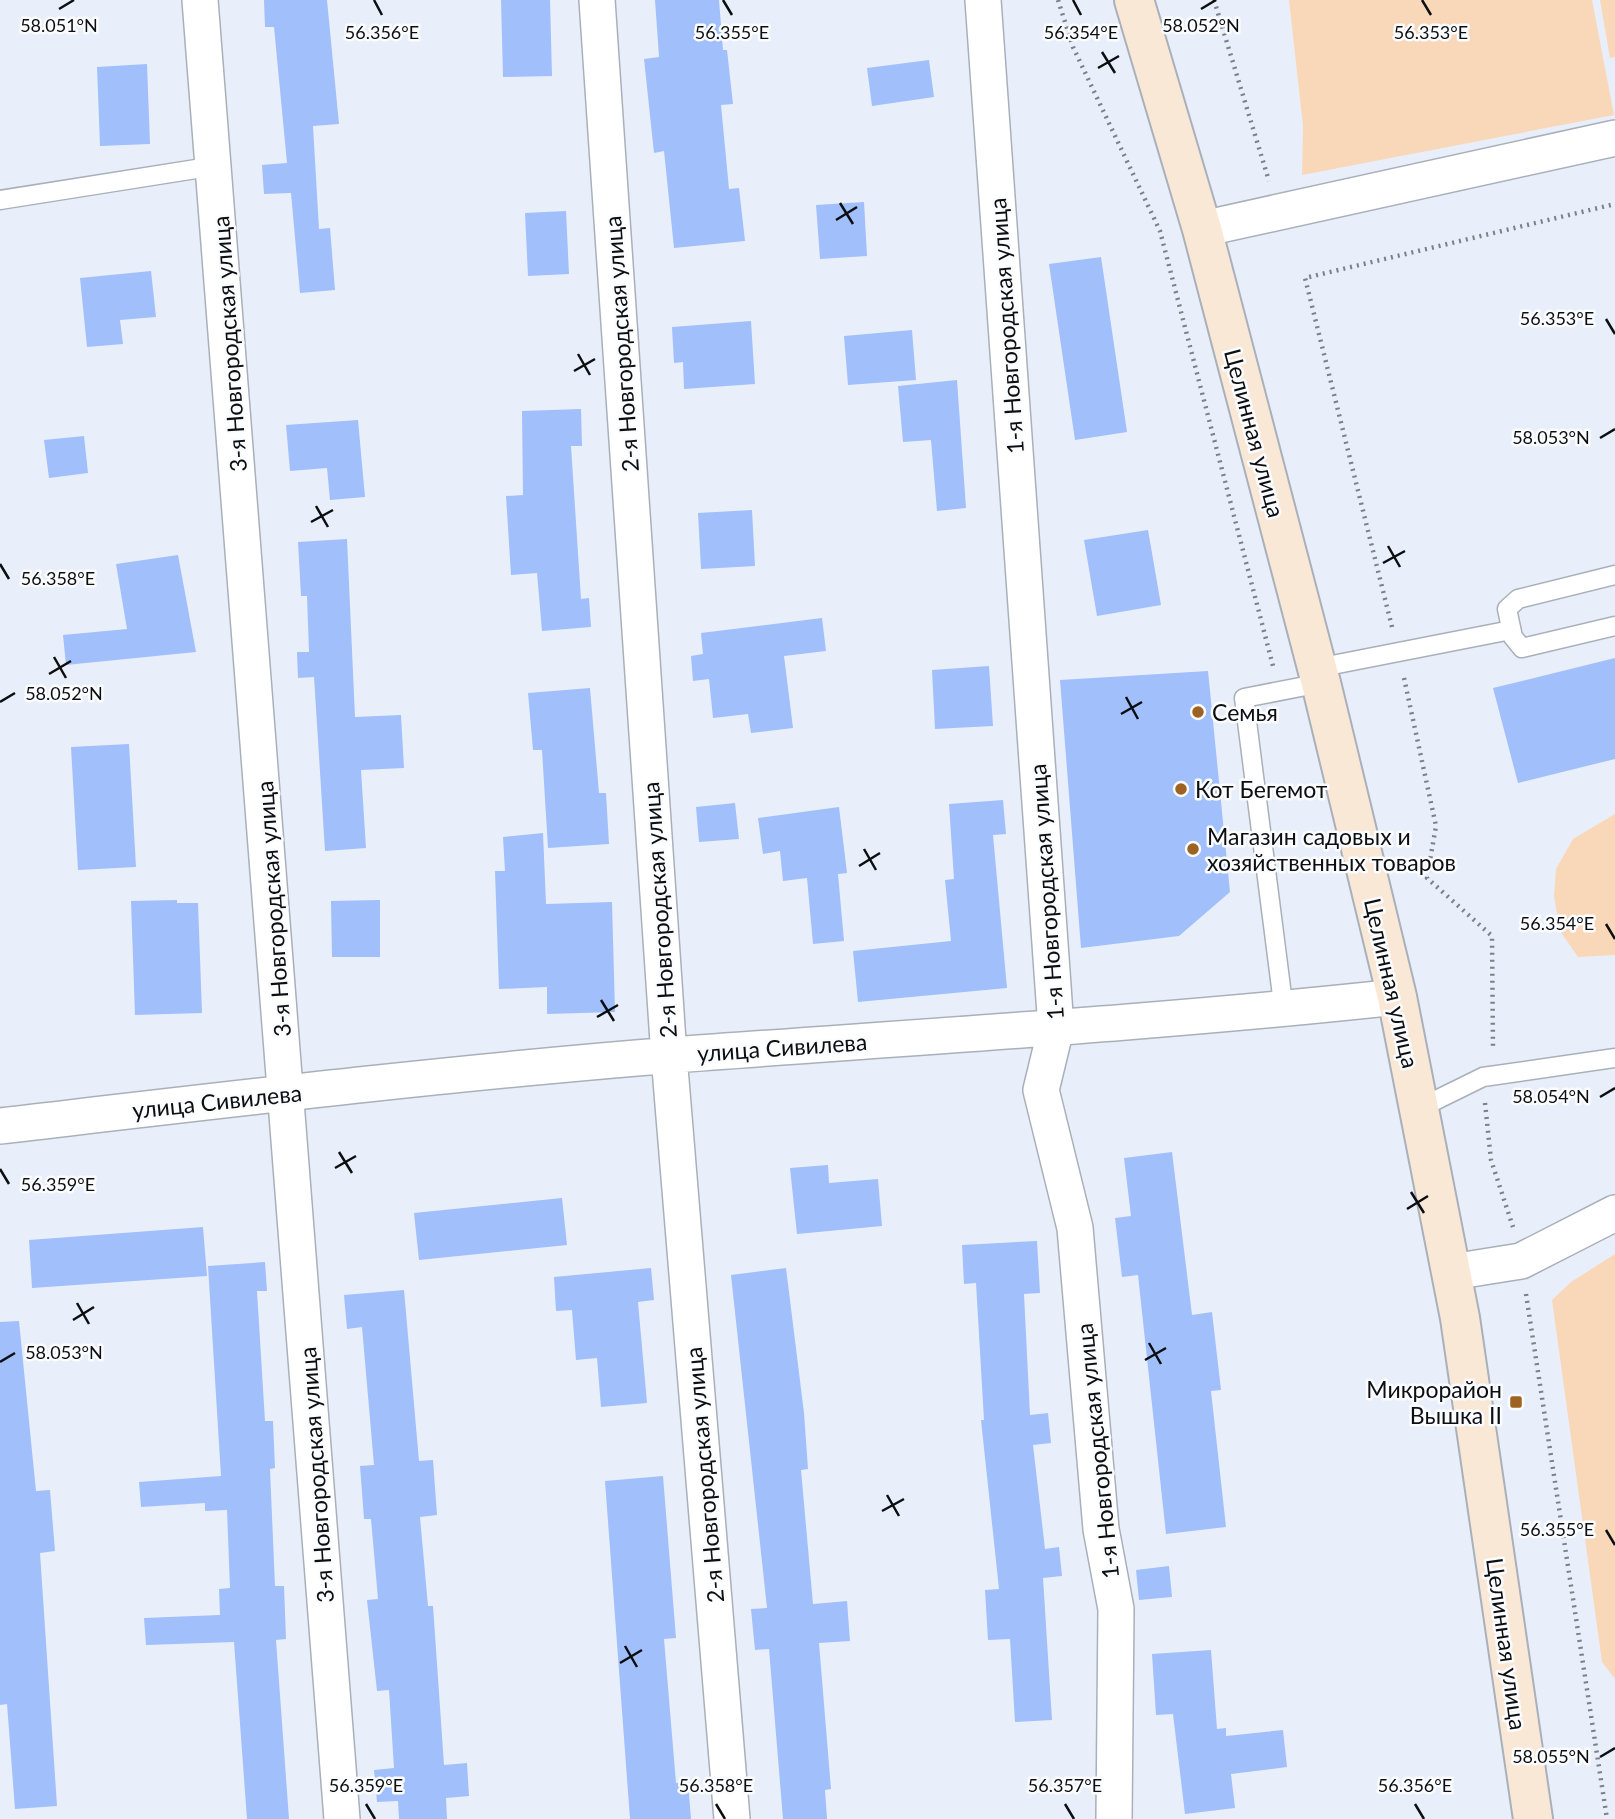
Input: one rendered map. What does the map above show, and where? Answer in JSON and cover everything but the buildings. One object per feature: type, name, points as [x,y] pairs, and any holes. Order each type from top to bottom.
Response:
[{"type":"main road","name":"Целинная улица","points":[[1134,0],[1202,229],[1319,676],[1397,996],[1452,1272],[1532,1819]]},
{"type":"street","name":"3-я Новгородская улица","points":[[200,0],[342,1819]]},
{"type":"street","name":"2-я Новгородская улица","points":[[597,0],[669,1056],[732,1819]]},
{"type":"street","name":"1-я Новгородская улица","points":[[984,0],[1056,1027],[1041,1090],[1075,1228],[1101,1529],[1116,1609],[1114,1819]]},
{"type":"street","points":[[1202,229],[1615,138]]},
{"type":"street","name":"улица Сивилева","points":[[0,1126],[287,1093],[669,1056],[1284,1011],[1397,996]]},
{"type":"street","points":[[1452,1272],[1521,1261],[1615,1213]]},
{"type":"lane","points":[[0,200],[215,166]]},
{"type":"lane","points":[[1615,575],[1511,603],[1507,609],[1517,644],[1530,648],[1615,626]]},
{"type":"lane","points":[[1284,1011],[1244,698],[1280,691],[1319,676],[1511,630]]},
{"type":"lane","points":[[1420,1108],[1483,1077],[1615,1058]]},
{"type":"path","points":[[1058,0],[1073,47],[1160,231],[1280,691]]},
{"type":"path","points":[[1214,0],[1271,189]]},
{"type":"path","points":[[1393,633],[1305,278],[1615,204]]},
{"type":"shaded area","points":[[1289,0],[1592,0],[1614,115],[1302,175],[1303,126]]},
{"type":"shaded area","points":[[1600,0],[1615,0],[1615,57],[1610,58]]},
{"type":"shaded area","points":[[1615,814],[1615,955],[1578,957],[1560,931],[1554,896],[1556,869],[1573,839]]},
{"type":"shaded area","points":[[1615,1254],[1615,1679],[1602,1662],[1552,1300],[1571,1282]]},
{"type":"place","name":"Семья","points":[[1198,712]]},
{"type":"place","name":"Кот Бегемот","points":[[1181,789]]},
{"type":"place","name":"Магазин садовых и хозяйственных товаров","points":[[1193,849]]},
{"type":"place","name":"Микрорайон Вышка II","points":[[1516,1402]]}]
